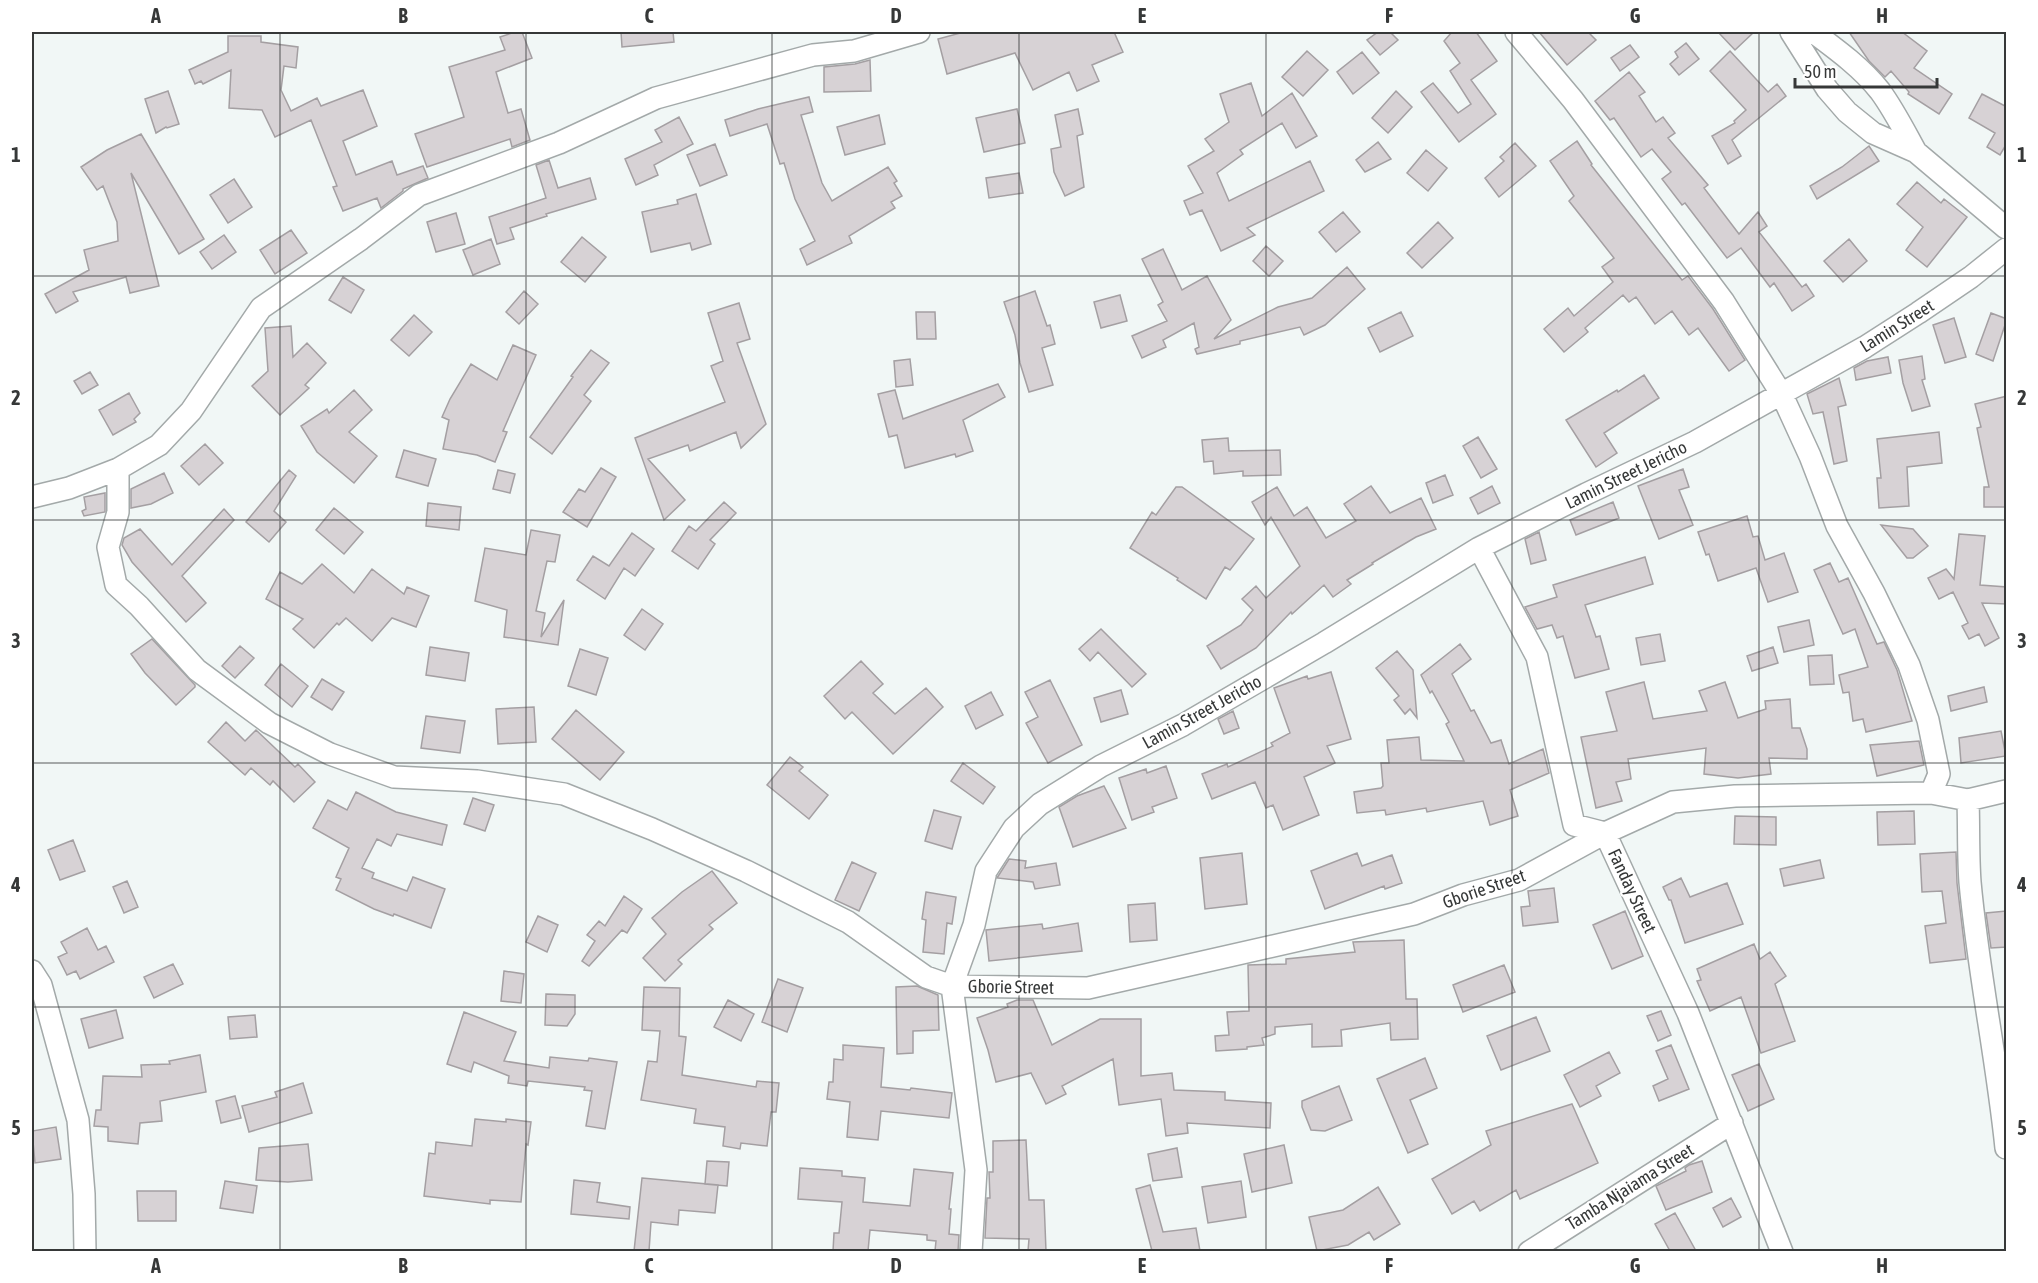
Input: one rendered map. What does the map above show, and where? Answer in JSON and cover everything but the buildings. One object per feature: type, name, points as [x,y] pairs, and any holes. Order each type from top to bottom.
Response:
[{"type":"street","points":[[32,497],[69,488],[118,469],[159,445],[191,411],[261,308],[361,239],[419,195],[559,143],[656,98],[813,55],[854,51],[919,32]]},
{"type":"street","points":[[1515,32],[1573,100],[1724,302],[1782,395],[1810,456],[1837,526],[1874,593],[1909,665],[1928,720],[1939,774],[1931,794]]},
{"type":"street","points":[[1791,32],[1827,89],[1847,112],[1873,133],[1916,152],[2007,228]]},
{"type":"street","points":[[1813,32],[1856,67],[1879,90],[1916,152]]},
{"type":"street","name":"Lamin Street","points":[[1782,395],[1918,313],[2007,249]]},
{"type":"street","name":"Lamin Street Jericho","points":[[971,1251],[976,1170],[952,986],[974,925],[986,871],[1014,828],[1040,804],[1101,766],[1183,725],[1324,643],[1479,548],[1695,442],[1782,395]]},
{"type":"street","name":"Gborie Street","points":[[118,469],[118,512],[108,547],[116,585],[139,606],[197,670],[268,723],[330,754],[394,777],[477,780],[564,794],[652,829],[757,876],[849,922],[926,977],[952,986],[1088,988],[1414,914],[1463,895],[1519,880],[1605,833],[1673,802],[1735,796],[1931,794],[1968,800],[2007,791]]},
{"type":"street","name":"Fanday Street","points":[[1479,548],[1537,657],[1574,825],[1605,833],[1688,1013],[1782,1251]]},
{"type":"street","points":[[1968,800],[1970,880],[1981,975],[1999,1079],[2007,1148]]},
{"type":"street","points":[[32,970],[41,985],[78,1120],[84,1194],[85,1251]]},
{"type":"street","name":"Tamba Njaiama Street","points":[[1528,1251],[1732,1123]]}]
